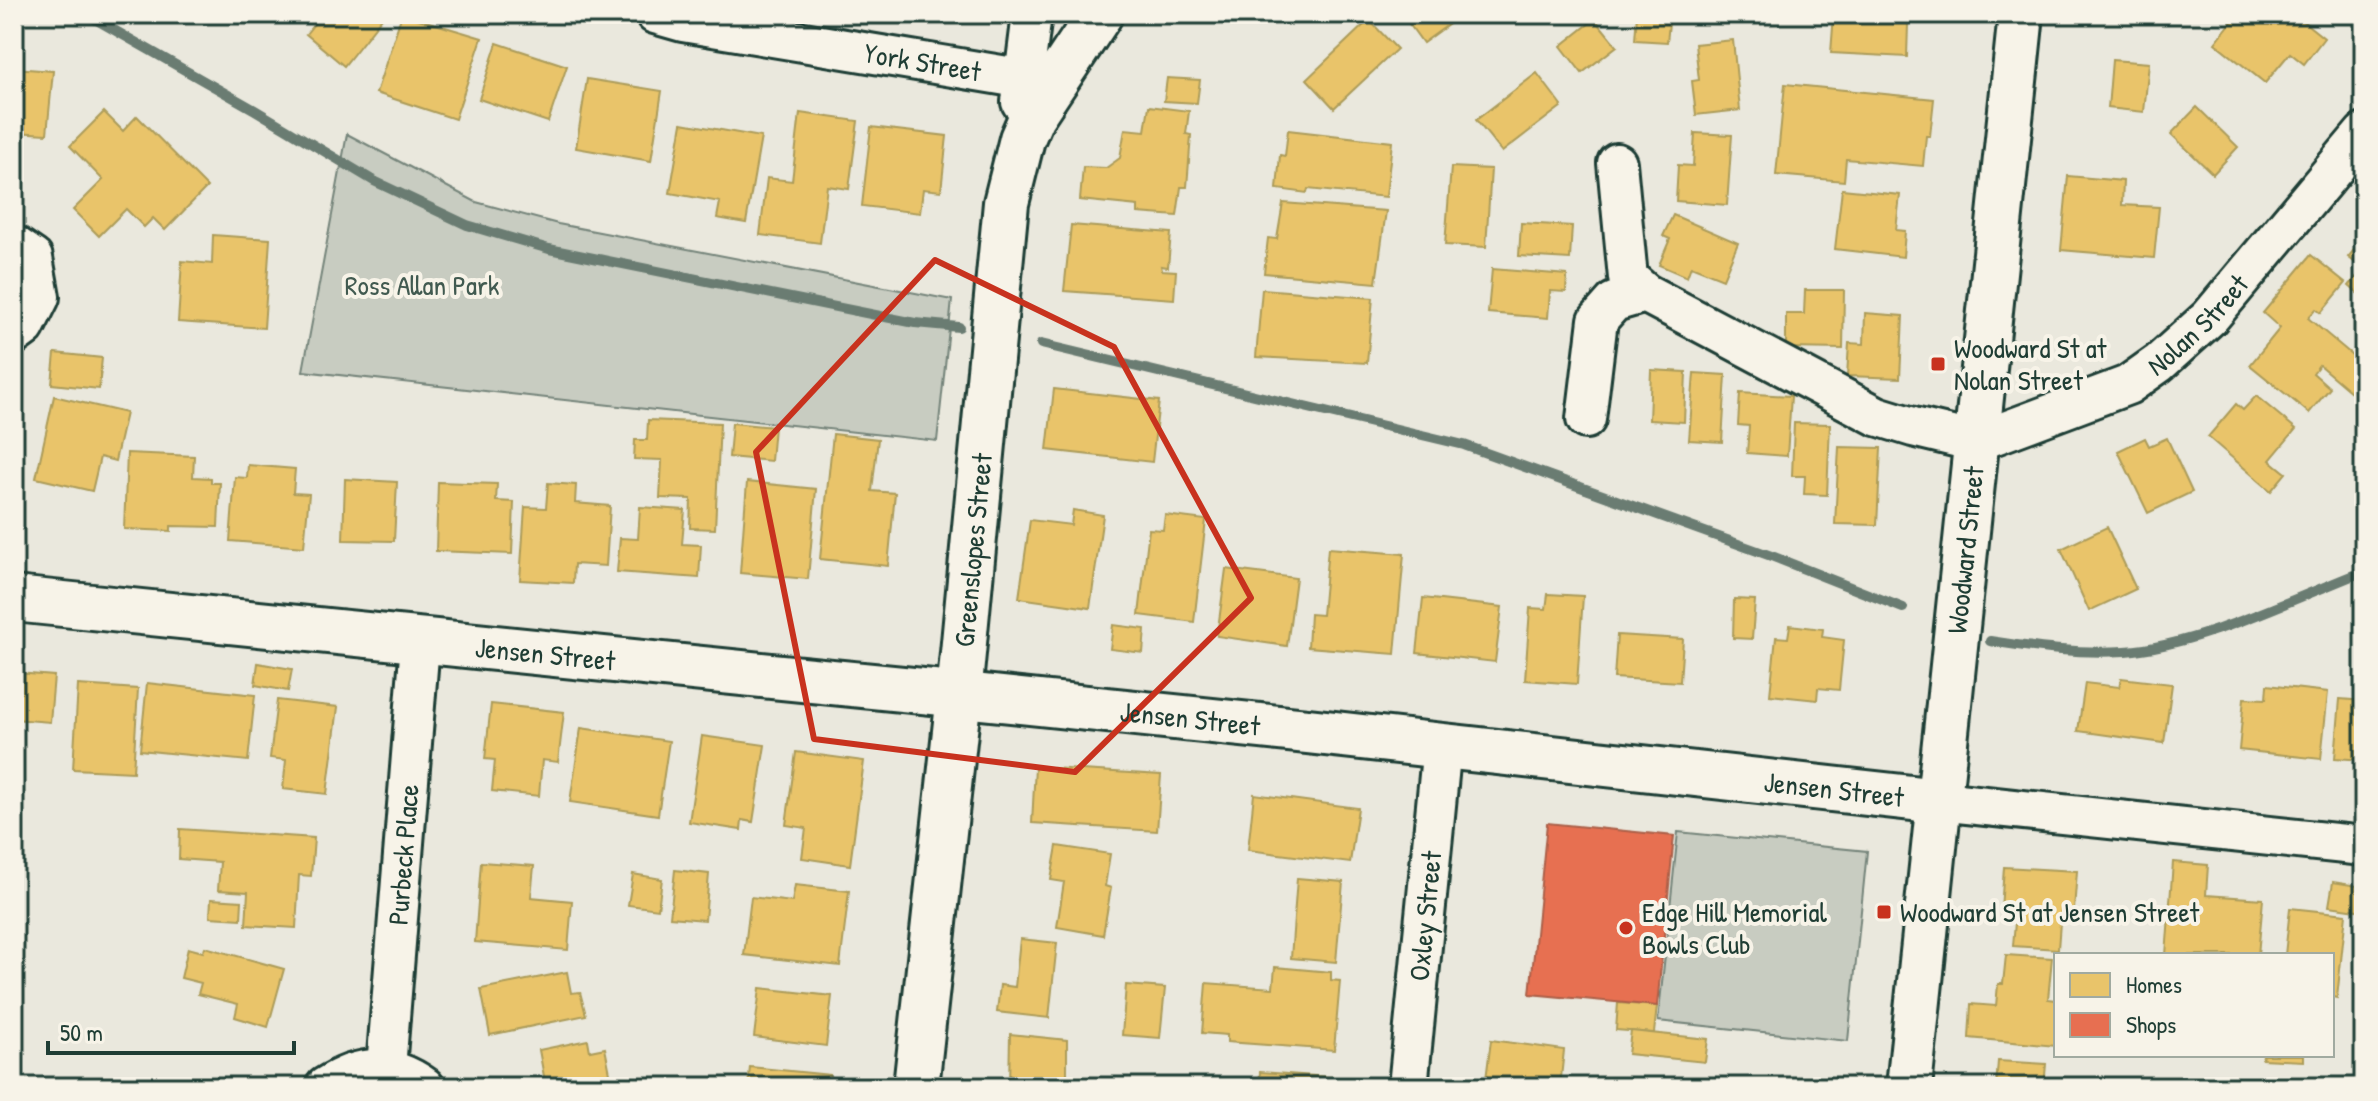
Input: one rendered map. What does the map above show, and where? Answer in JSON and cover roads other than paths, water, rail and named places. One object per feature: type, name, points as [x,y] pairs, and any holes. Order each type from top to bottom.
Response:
[{"type":"street","name":"York Street","points":[[655,14],[683,22],[1036,86]]},
{"type":"street","points":[[1032,14],[1036,86]]},
{"type":"street","name":"Greenslopes Street","points":[[916,1087],[959,695],[1006,203],[1036,86],[1100,14]]},
{"type":"street","name":"Woodward Street","points":[[1909,1087],[2021,14]]},
{"type":"street","name":"Nolan Street","points":[[1976,442],[2128,385],[2159,363],[2210,317],[2364,133]]},
{"type":"street","points":[[1617,163],[1628,278],[1645,293],[1877,416],[1976,442]]},
{"type":"street","points":[[14,245],[33,258],[40,297],[25,327],[14,335]]},
{"type":"street","points":[[1586,419],[1598,320],[1614,302],[1645,293]]},
{"type":"street","name":"Jensen Street","points":[[14,599],[420,643],[1442,745],[2364,846]]},
{"type":"street","name":"Purbeck Place","points":[[386,1068],[420,643]]},
{"type":"street","name":"Oxley Street","points":[[1408,1087],[1442,745]]},
{"type":"street","points":[[325,1087],[361,1070],[386,1068],[410,1076],[425,1087]]},
{"type":"waterway","points":[[86,14],[374,181],[467,225],[549,249],[915,323],[959,327]]},
{"type":"waterway","points":[[1041,344],[1464,445],[1774,557],[1903,608]]},
{"type":"waterway","points":[[1990,641],[2091,652],[2153,647],[2214,631],[2364,571]]},
{"type":"place","name":"Woodward St at Nolan Street","points":[[1938,364]]},
{"type":"place","name":"Woodward St at Jensen Street","points":[[1884,912]]},
{"type":"place","name":"Edge Hill Memorial Bowls Club","points":[[1626,928]]},
{"type":"park label","name":"Ross Allan Park","points":[[422,285]]}]
